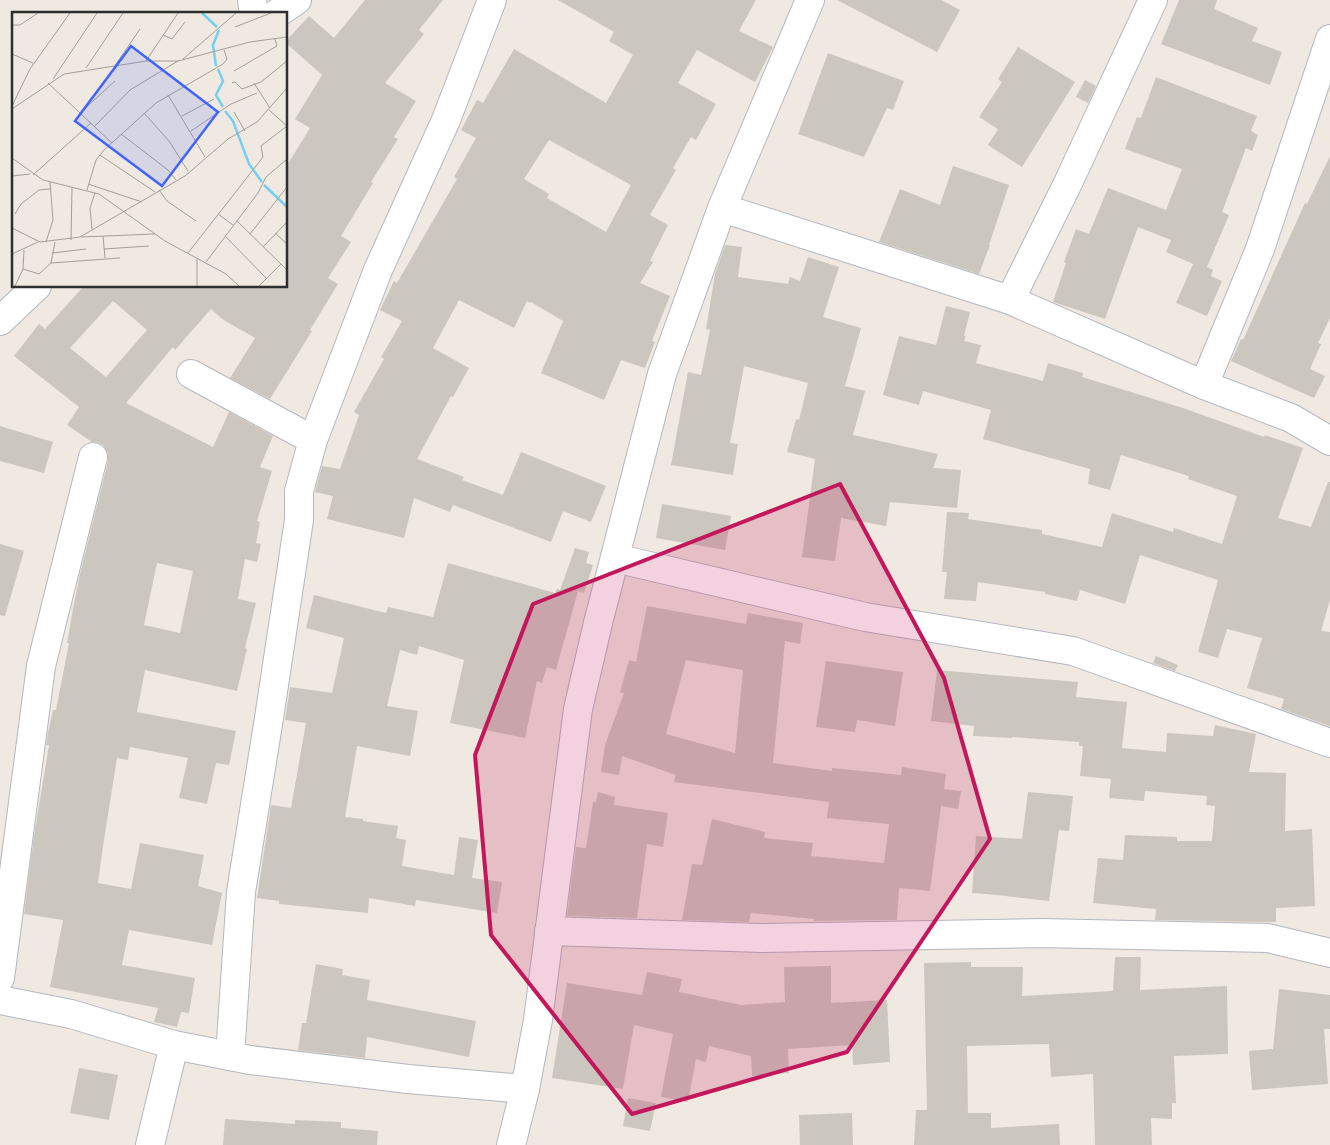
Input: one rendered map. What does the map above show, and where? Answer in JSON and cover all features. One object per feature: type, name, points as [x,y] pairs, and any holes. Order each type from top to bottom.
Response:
[{"type":"street","points":[[279,12],[297,0]]},
{"type":"street","points":[[230,1056],[241,892],[270,718],[298,520],[299,491],[313,440],[378,270],[446,120],[492,0]]},
{"type":"street","points":[[511,1145],[525,1089],[538,1020],[578,709],[598,623],[662,374],[722,208],[810,0]]},
{"type":"street","points":[[1010,300],[1068,183],[1153,0]]},
{"type":"street","points":[[1204,385],[1260,248],[1330,39]]},
{"type":"street","points":[[722,208],[1010,300],[1204,385],[1291,418],[1330,441]]},
{"type":"street","points":[[0,321],[36,288]]},
{"type":"street","points":[[191,374],[313,440]]},
{"type":"street","points":[[0,978],[41,666],[93,458]]},
{"type":"street","points":[[615,558],[865,617],[1073,651],[1330,743]]},
{"type":"street","points":[[549,931],[761,938],[1042,933],[1268,938],[1330,953]]},
{"type":"street","points":[[0,1000],[70,1014],[174,1045],[250,1060],[408,1079],[525,1089]]},
{"type":"street","points":[[150,1145],[174,1045]]},
{"type":"highlighted area","points":[[840,484],[944,678],[990,839],[847,1052],[632,1114],[491,935],[475,755],[533,604]]},
{"type":"building","points":[[365,0],[443,0],[419,30],[424,34],[385,83],[416,101],[394,137],[398,139],[341,236],[351,242],[328,278],[338,284],[310,330],[312,331],[270,399],[230,378],[255,338],[222,319],[211,309],[175,350],[173,347],[126,403],[213,447],[229,412],[273,436],[260,467],[272,471],[257,521],[260,522],[256,543],[261,544],[257,562],[245,559],[238,599],[256,603],[237,691],[145,670],[137,712],[236,731],[229,765],[216,763],[207,804],[179,798],[188,758],[130,747],[128,760],[117,758],[98,883],[131,889],[140,843],[204,855],[198,886],[222,893],[212,945],[129,930],[122,965],[195,978],[189,1013],[181,1012],[177,1027],[154,1022],[158,1008],[50,987],[63,920],[24,914],[34,836],[49,745],[46,745],[48,733],[53,710],[56,710],[80,574],[108,461],[108,453],[103,445],[92,442],[67,425],[79,407],[14,356],[39,324],[45,329],[82,288],[288,288],[288,164],[310,128],[295,119],[322,75],[288,45],[288,39],[309,16],[334,38]],"holes":[[[113,301],[147,330],[106,377],[70,348]],[[157,563],[193,571],[180,633],[144,625]]]},
{"type":"building","points":[[558,0],[756,0],[739,31],[773,47],[755,82],[697,50],[678,83],[716,104],[696,140],[691,137],[673,168],[676,170],[650,215],[668,225],[650,261],[653,262],[640,283],[670,296],[652,341],[655,342],[645,368],[621,360],[604,400],[541,373],[563,321],[527,301],[514,328],[459,300],[433,348],[469,368],[453,397],[451,396],[417,459],[464,477],[462,480],[503,495],[521,452],[606,486],[591,522],[563,511],[551,542],[453,505],[450,512],[414,498],[404,538],[327,519],[333,496],[315,492],[322,466],[340,469],[359,415],[354,412],[384,359],[381,357],[402,321],[380,310],[394,281],[397,283],[457,179],[454,177],[476,138],[461,130],[477,100],[483,103],[514,49],[606,103],[633,55],[609,41],[614,32]],"holes":[[[549,140],[631,185],[606,232],[547,198],[549,194],[524,179]]]},
{"type":"building","points":[[837,0],[941,0],[960,10],[937,52]]},
{"type":"building","points":[[1179,0],[1217,0],[1214,9],[1258,28],[1252,41],[1282,52],[1270,85],[1161,44]]},
{"type":"building","points":[[1018,47],[1075,82],[1022,167],[988,145],[998,129],[979,117],[1002,82],[998,79]]},
{"type":"building","points":[[828,53],[904,81],[893,110],[887,108],[864,157],[798,134]]},
{"type":"building","points":[[1156,77],[1257,116],[1251,131],[1258,135],[1252,151],[1246,148],[1222,212],[1229,215],[1207,267],[1213,270],[1211,276],[1222,281],[1207,316],[1176,303],[1193,264],[1166,252],[1171,240],[1138,227],[1105,319],[1053,302],[1066,263],[1064,262],[1076,229],[1089,234],[1108,188],[1166,210],[1182,169],[1125,149],[1137,117],[1141,118]]},
{"type":"building","points":[[1085,80],[1096,86],[1088,103],[1076,97]]},
{"type":"building","points":[[1330,156],[1330,318],[1318,343],[1321,344],[1310,369],[1325,376],[1314,398],[1231,361],[1241,339],[1243,340],[1305,203],[1307,204]]},
{"type":"building","points":[[953,166],[1009,185],[979,274],[879,242],[900,189],[940,205]]},
{"type":"building","points":[[725,245],[742,247],[738,277],[788,284],[790,277],[800,281],[808,257],[839,267],[823,317],[861,328],[845,386],[865,391],[853,435],[938,454],[933,468],[961,470],[957,508],[890,502],[886,526],[841,518],[835,561],[802,557],[815,459],[787,452],[796,419],[799,420],[808,383],[744,366],[730,443],[738,444],[733,475],[671,465],[688,372],[701,375],[710,330],[706,329],[715,274]]},
{"type":"building","points":[[946,306],[970,312],[964,341],[981,345],[976,363],[1043,381],[1048,363],[1083,373],[1082,377],[1303,448],[1278,518],[1311,527],[1328,482],[1330,482],[1330,600],[1321,631],[1330,632],[1330,726],[1281,709],[1284,699],[1247,688],[1262,638],[1227,629],[1218,658],[1198,652],[1218,580],[1140,555],[1125,604],[1080,590],[1077,601],[1045,594],[1045,592],[978,582],[976,601],[944,599],[947,572],[942,572],[947,512],[969,513],[968,519],[1042,530],[1042,534],[1102,547],[1112,513],[1173,532],[1174,528],[1222,544],[1237,496],[1188,479],[1189,476],[1121,455],[1110,490],[1088,484],[1090,469],[983,439],[991,410],[923,391],[919,405],[883,395],[899,336],[936,345]]},
{"type":"building","points":[[0,426],[53,442],[44,473],[0,461]]},
{"type":"building","points":[[662,504],[731,516],[725,550],[656,538]]},
{"type":"building","points":[[0,544],[24,551],[5,616],[0,615]]},
{"type":"building","points":[[575,548],[589,552],[586,563],[593,565],[584,593],[578,591],[556,670],[547,667],[542,683],[537,681],[525,738],[450,723],[464,660],[419,646],[417,655],[400,650],[387,706],[418,711],[410,756],[357,746],[345,817],[398,826],[396,838],[406,840],[402,866],[454,875],[459,837],[478,840],[472,878],[502,882],[497,913],[416,900],[415,906],[369,898],[368,913],[279,904],[279,901],[257,898],[271,805],[291,808],[306,723],[285,720],[290,687],[332,693],[344,638],[306,628],[314,595],[386,613],[388,607],[433,617],[448,563],[555,593],[557,589],[560,590]]},
{"type":"building","points":[[647,606],[746,624],[748,613],[803,623],[800,644],[785,641],[773,763],[832,771],[832,768],[901,775],[902,767],[946,774],[944,789],[961,791],[958,809],[941,806],[930,891],[899,888],[897,920],[813,921],[814,919],[751,913],[749,922],[682,920],[692,864],[702,865],[712,819],[765,832],[764,838],[813,843],[811,856],[884,863],[889,824],[827,818],[829,802],[674,782],[676,775],[622,756],[619,775],[601,772],[605,745],[624,693],[620,692],[629,660],[636,662]],"holes":[[[686,660],[743,670],[735,753],[666,734]]]},
{"type":"building","points":[[1156,656],[1178,665],[1175,671],[1153,663]]},
{"type":"building","points":[[826,661],[903,672],[895,726],[857,720],[855,732],[816,727]]},
{"type":"building","points":[[937,670],[1078,682],[1076,697],[1127,702],[1122,748],[1166,752],[1167,733],[1213,736],[1215,725],[1256,734],[1249,772],[1286,773],[1285,831],[1312,829],[1315,906],[1276,908],[1276,922],[1262,922],[1155,920],[1156,909],[1093,903],[1098,858],[1123,860],[1125,835],[1177,837],[1177,841],[1212,841],[1215,806],[1206,805],[1207,796],[1145,791],[1144,801],[1109,798],[1111,779],[1080,776],[1083,746],[1079,746],[1079,742],[973,736],[974,726],[931,721]]},
{"type":"building","points":[[598,792],[615,797],[614,805],[668,813],[663,847],[647,844],[637,918],[567,916],[576,847],[586,848],[593,802],[596,802]]},
{"type":"building","points":[[1028,792],[1073,796],[1069,831],[1059,830],[1049,901],[972,893],[976,836],[1022,839]]},
{"type":"building","points":[[1115,957],[1141,957],[1140,990],[1227,986],[1228,1054],[1174,1056],[1176,1103],[1172,1103],[1172,1119],[1151,1118],[1152,1145],[1095,1145],[1093,1074],[1051,1077],[1049,1044],[967,1046],[968,1113],[991,1113],[991,1128],[1059,1124],[1060,1145],[914,1145],[916,1110],[927,1110],[924,963],[971,962],[971,967],[1023,967],[1022,996],[1113,991]]},
{"type":"building","points":[[316,964],[343,969],[342,975],[370,980],[367,1000],[476,1021],[469,1057],[367,1037],[365,1058],[298,1050],[302,1023],[306,1023]]},
{"type":"building","points":[[831,966],[831,1003],[887,1000],[890,1062],[853,1065],[852,1045],[788,1049],[789,1073],[752,1076],[751,1056],[709,1046],[706,1062],[696,1059],[688,1102],[661,1097],[673,1034],[634,1025],[623,1089],[552,1078],[567,983],[642,995],[647,972],[682,979],[679,992],[741,1005],[785,1002],[784,967]]},
{"type":"building","points":[[1279,989],[1330,995],[1330,1029],[1324,1029],[1328,1084],[1252,1090],[1249,1051],[1273,1049]]},
{"type":"building","points":[[79,1068],[118,1075],[109,1120],[70,1113]]},
{"type":"building","points":[[628,1098],[656,1103],[650,1131],[623,1126]]},
{"type":"building","points":[[852,1113],[853,1145],[800,1145],[799,1115]]},
{"type":"building","points":[[225,1119],[295,1124],[295,1120],[341,1122],[341,1128],[378,1131],[377,1145],[223,1145]]}]
